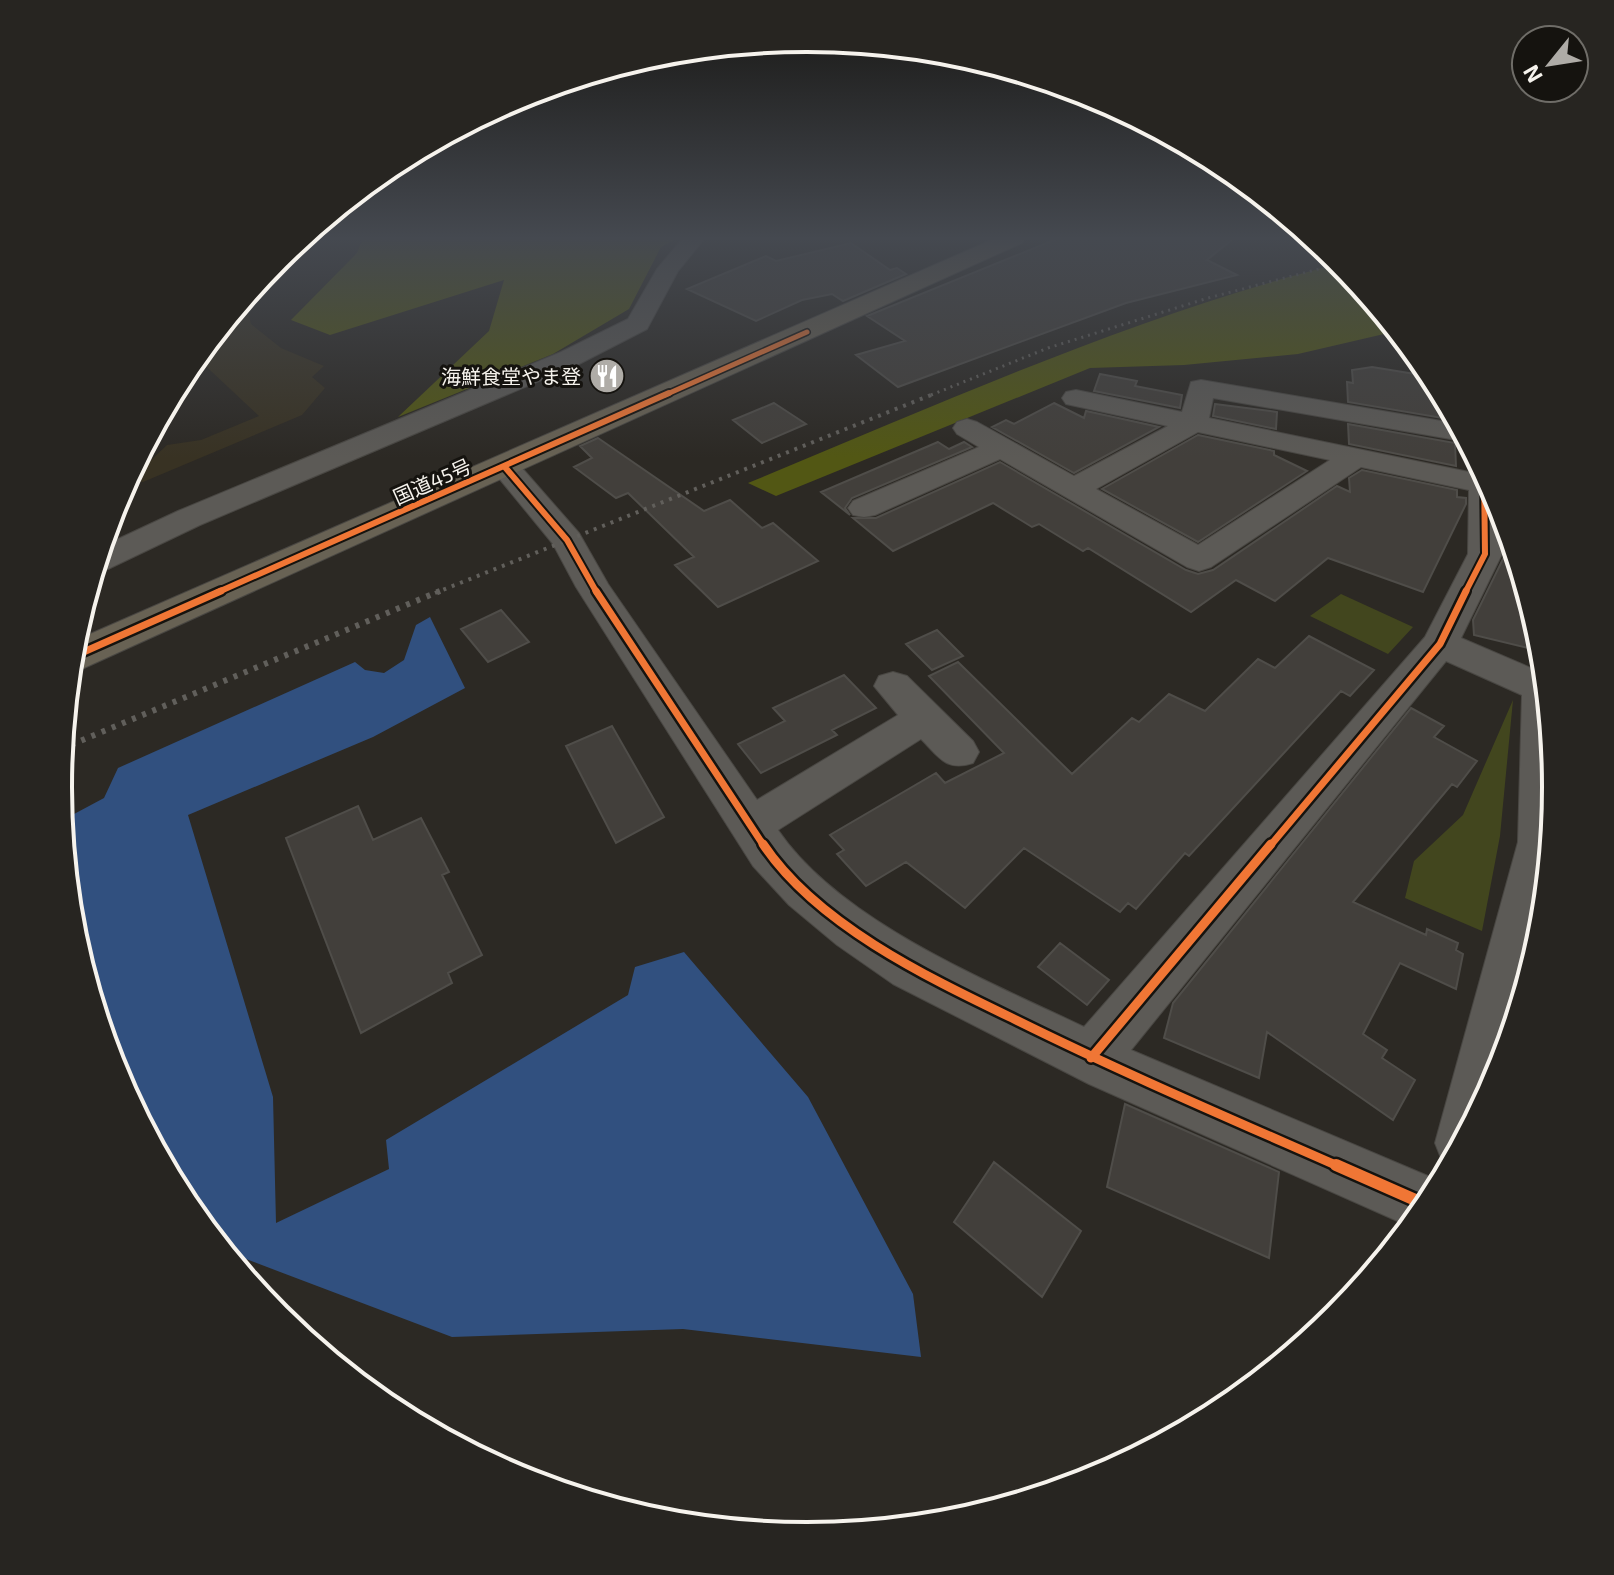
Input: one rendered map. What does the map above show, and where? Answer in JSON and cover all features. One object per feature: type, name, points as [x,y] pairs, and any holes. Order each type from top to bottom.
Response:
[{"type":"highway","name":"国道45号","points":[[85,651],[850,312]]},
{"type":"street","points":[[110,556],[189,518],[570,358],[638,324],[645,312]]},
{"type":"street","points":[[1194,423],[1201,388],[1450,432]]},
{"type":"street","points":[[1076,398],[1356,457],[1473,476]]},
{"type":"street","points":[[1073,489],[1194,423]]},
{"type":"street","points":[[967,428],[1199,560],[1356,457]]},
{"type":"street","points":[[864,508],[1001,448]]},
{"type":"street","points":[[504,466],[567,540],[593,587],[769,853],[805,891],[854,930],[910,968],[1091,1058],[1416,1200]]},
{"type":"street","points":[[1091,1058],[1440,644],[1502,558],[1496,531]]},
{"type":"street","points":[[1440,644],[1535,685]]},
{"type":"street","points":[[893,686],[922,719],[959,752]]},
{"type":"street","points":[[751,825],[922,719]]},
{"type":"street","points":[[1512,993],[1535,889]]},
{"type":"shaded area","points":[[247,312],[251,324],[281,348],[324,366],[312,377],[325,388],[302,415],[143,482],[138,481],[145,465],[167,445],[201,440],[259,416],[205,365]]},
{"type":"green space","points":[[299,312],[404,312],[330,335],[291,320]]},
{"type":"green space","points":[[495,312],[625,312],[553,354],[398,417],[489,331]]},
{"type":"green space","points":[[1180,312],[1367,312],[1386,334],[1298,354],[1184,365],[1090,368],[776,496],[748,483],[1041,362]]},
{"type":"green space","points":[[1341,594],[1413,627],[1388,654],[1310,616]]},
{"type":"green space","points":[[1513,700],[1500,836],[1482,931],[1405,898],[1414,861],[1463,815]]},
{"type":"water","points":[[430,617],[465,688],[373,737],[188,815],[273,1097],[276,1223],[389,1169],[386,1140],[628,995],[635,967],[684,952],[808,1097],[913,1294],[921,1357],[683,1329],[452,1337],[242,1258],[195,1196],[147,1113],[111,1024],[86,931],[78,884],[73,815],[104,798],[118,768],[355,662],[365,670],[384,673],[404,660],[416,625]]},
{"type":"building","points":[[736,312],[777,312],[756,321]]},
{"type":"building","points":[[878,312],[1103,312],[898,387],[856,355],[905,341],[867,316]]},
{"type":"building","points":[[1372,367],[1416,374],[1443,418],[1348,402],[1347,382],[1353,383],[1352,370]]},
{"type":"building","points":[[1100,374],[1137,381],[1135,386],[1182,395],[1180,408],[1094,391]]},
{"type":"building","points":[[774,403],[806,424],[762,443],[733,420]]},
{"type":"building","points":[[1054,403],[1084,418],[1086,411],[1159,427],[1074,473],[992,427],[1006,420],[1014,424]]},
{"type":"building","points":[[1215,404],[1277,412],[1276,429],[1213,416]]},
{"type":"building","points":[[1348,424],[1455,443],[1456,466],[1349,444]]},
{"type":"building","points":[[1198,435],[1274,451],[1274,455],[1307,471],[1198,542],[1102,489]]},
{"type":"building","points":[[598,438],[704,511],[730,500],[762,528],[773,523],[818,561],[718,607],[675,565],[694,557],[628,493],[616,498],[574,467],[592,458],[580,446]]},
{"type":"building","points":[[938,442],[949,449],[964,442],[972,447],[852,498],[845,508],[850,515],[821,492]]},
{"type":"building","points":[[1000,462],[1186,570],[1198,574],[1213,570],[1337,486],[1350,492],[1349,478],[1362,470],[1457,490],[1457,497],[1466,498],[1466,504],[1423,592],[1328,558],[1275,601],[1236,580],[1191,612],[1088,548],[1083,551],[1039,524],[1032,527],[993,503],[893,551],[853,518],[876,518]]},
{"type":"building","points":[[1505,556],[1529,648],[1474,635],[1473,620]]},
{"type":"building","points":[[501,610],[529,642],[488,662],[461,629]]},
{"type":"building","points":[[937,630],[963,656],[932,670],[906,644]]},
{"type":"building","points":[[1309,636],[1374,670],[1350,696],[1341,691],[1189,856],[1185,853],[1136,909],[1128,903],[1120,912],[1024,848],[965,908],[906,862],[866,886],[837,854],[844,850],[830,835],[936,773],[945,783],[1004,753],[929,676],[958,662],[1072,774],[1132,718],[1139,722],[1169,694],[1205,711],[1258,659],[1275,668]]},
{"type":"building","points":[[844,675],[876,708],[832,730],[837,735],[761,773],[738,744],[785,721],[773,708]]},
{"type":"building","points":[[1411,708],[1444,726],[1434,737],[1477,761],[1457,787],[1452,784],[1353,902],[1426,935],[1427,929],[1458,943],[1456,950],[1463,954],[1456,989],[1400,963],[1363,1034],[1387,1050],[1382,1058],[1415,1080],[1393,1120],[1267,1032],[1259,1078],[1164,1038],[1173,1003]]},
{"type":"building","points":[[612,726],[664,817],[616,843],[566,746]]},
{"type":"building","points":[[358,806],[373,840],[421,818],[449,872],[442,875],[482,955],[448,973],[452,983],[361,1033],[286,838]]},
{"type":"building","points":[[1060,943],[1109,980],[1087,1005],[1038,967]]},
{"type":"building","points":[[1125,1104],[1279,1172],[1269,1258],[1107,1187]]},
{"type":"building","points":[[994,1162],[1081,1231],[1042,1297],[954,1222]]},
{"type":"railway","points":[[933,394],[1048,348],[1165,312]]},
{"type":"railway","points":[[440,591],[933,394]]},
{"type":"railway","points":[[73,744],[440,591]]},
{"type":"railway","points":[[435,593],[440,591]]},
{"type":"cycle path","points":[[85,651],[807,332]]},
{"type":"cycle path","points":[[504,466],[567,540],[593,587],[769,853],[805,891],[854,930],[910,968],[1108,1066],[1416,1200]]},
{"type":"cycle path","points":[[1091,1058],[1440,644],[1485,554],[1484,500]]},
{"type":"place","name":"海鮮食堂やま登","points":[[607,376]]}]
